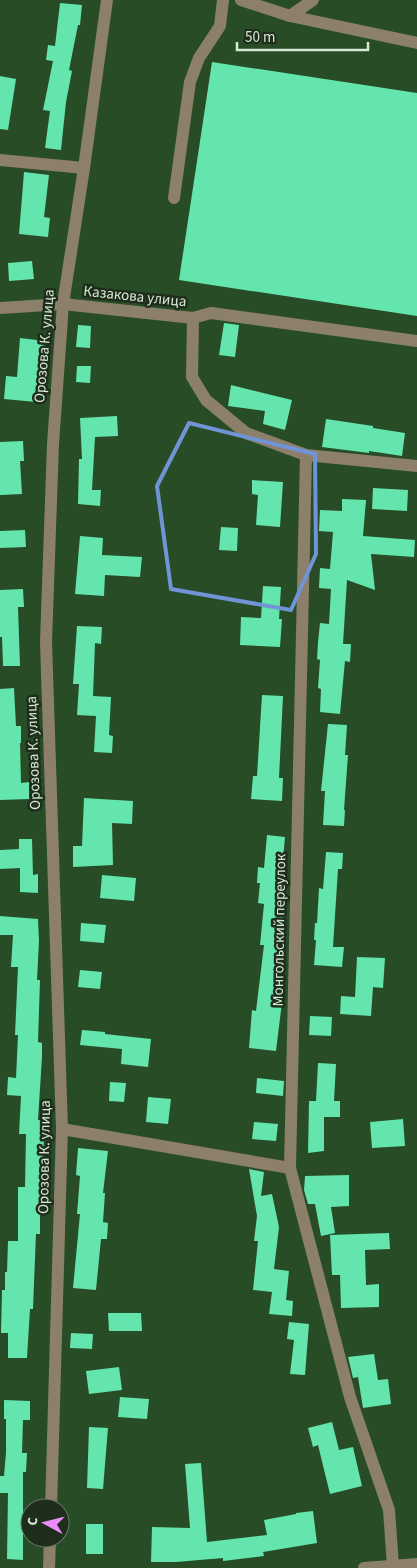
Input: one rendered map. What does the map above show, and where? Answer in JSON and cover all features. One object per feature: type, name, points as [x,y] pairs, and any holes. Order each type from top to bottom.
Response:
[{"type":"street","name":"Орозова К. улица","points":[[51,1498],[62,1129],[46,642],[53,444],[62,304],[84,168],[107,0]]},
{"type":"street","points":[[174,198],[190,82],[199,58],[220,26],[223,0]]},
{"type":"street","points":[[241,0],[290,16],[417,43]]},
{"type":"street","points":[[290,16],[313,0]]},
{"type":"street","points":[[0,160],[84,168]]},
{"type":"street","name":"Казакова улица","points":[[0,308],[62,304],[193,318],[192,377],[206,400],[246,433],[306,455],[417,466]]},
{"type":"street","points":[[193,318],[211,314],[417,341]]},
{"type":"street","name":"Монгольский переулок","points":[[306,455],[290,1168],[350,1397],[389,1510],[393,1566]]},
{"type":"street","points":[[62,1129],[290,1168]]},
{"type":"street","points":[[49,1568],[50,1548]]},
{"type":"street","points":[[364,1568],[415,1565]]},
{"type":"highlighted area","points":[[189,423],[315,454],[316,554],[291,610],[171,589],[157,486]]},
{"type":"building","points":[[60,3],[82,5],[80,25],[78,25],[69,70],[72,71],[66,102],[61,150],[45,148],[50,111],[43,110],[53,61],[46,60],[48,45],[55,46]]},
{"type":"building","points":[[212,62],[417,93],[417,316],[179,280]]},
{"type":"building","points":[[0,76],[16,79],[8,130],[0,129]]},
{"type":"building","points":[[24,172],[49,175],[44,217],[50,218],[48,237],[19,234]]},
{"type":"building","points":[[32,261],[34,279],[9,281],[8,263]]},
{"type":"building","points":[[224,323],[239,325],[235,357],[219,355]]},
{"type":"building","points":[[78,325],[91,326],[90,348],[76,347]]},
{"type":"building","points":[[20,338],[45,341],[43,359],[40,359],[36,402],[4,399],[6,376],[17,377]]},
{"type":"building","points":[[77,366],[91,366],[90,383],[76,382]]},
{"type":"building","points":[[231,385],[292,400],[285,430],[263,424],[265,411],[228,406]]},
{"type":"building","points":[[117,416],[118,436],[95,437],[92,490],[101,490],[100,506],[78,504],[79,459],[82,459],[80,418]]},
{"type":"building","points":[[326,419],[405,433],[402,456],[322,447]]},
{"type":"building","points":[[23,441],[24,461],[20,461],[22,494],[0,495],[0,442]]},
{"type":"building","points":[[252,480],[283,482],[280,527],[256,525],[258,495],[252,494]]},
{"type":"building","points":[[373,488],[408,490],[407,511],[372,509]]},
{"type":"building","points":[[342,499],[366,500],[363,536],[415,540],[414,557],[371,554],[375,590],[347,580],[343,644],[351,644],[350,662],[345,661],[340,714],[320,712],[321,689],[318,688],[320,660],[317,659],[320,623],[329,624],[331,589],[319,588],[320,568],[330,569],[333,532],[319,531],[320,510],[342,511]]},
{"type":"building","points":[[221,527],[238,528],[237,551],[219,550]]},
{"type":"building","points":[[25,530],[26,547],[0,548],[0,531]]},
{"type":"building","points":[[80,536],[103,538],[102,555],[142,557],[140,577],[105,575],[104,596],[75,594]]},
{"type":"building","points":[[263,586],[281,587],[279,619],[282,619],[280,647],[240,645],[241,617],[261,618]]},
{"type":"building","points":[[23,589],[24,607],[18,607],[20,666],[3,666],[2,637],[0,637],[0,590]]},
{"type":"building","points":[[77,626],[102,627],[101,644],[95,643],[93,696],[111,697],[109,735],[113,736],[112,753],[94,752],[96,716],[77,715],[79,684],[73,684]]},
{"type":"building","points":[[14,688],[16,726],[21,726],[21,783],[29,782],[29,799],[0,800],[0,689]]},
{"type":"building","points":[[262,695],[283,696],[279,778],[283,778],[282,801],[251,799],[253,776],[257,776]]},
{"type":"building","points":[[328,724],[347,725],[345,755],[348,755],[344,826],[323,825],[325,791],[321,791]]},
{"type":"building","points":[[84,798],[133,801],[132,824],[112,823],[113,865],[73,867],[73,846],[82,846]]},
{"type":"building","points":[[267,835],[285,837],[280,892],[286,893],[278,986],[284,986],[276,1051],[249,1048],[252,1010],[256,1011],[264,945],[260,945],[264,904],[258,903],[260,883],[257,883],[258,867],[264,868]]},
{"type":"building","points":[[19,839],[32,839],[33,875],[38,874],[38,893],[20,892],[20,868],[0,869],[0,850],[19,849]]},
{"type":"building","points":[[326,852],[343,853],[342,869],[338,869],[333,947],[344,947],[342,967],[314,965],[315,923],[317,923],[319,888],[323,889]]},
{"type":"building","points":[[102,875],[136,878],[134,901],[100,898]]},
{"type":"building","points":[[0,916],[38,919],[37,980],[40,980],[38,1042],[42,1043],[42,1057],[38,1120],[47,1121],[46,1135],[44,1135],[40,1234],[36,1234],[33,1309],[30,1309],[27,1358],[8,1358],[8,1333],[1,1333],[2,1290],[5,1290],[8,1241],[18,1241],[18,1187],[25,1187],[26,1134],[19,1134],[21,1096],[7,1095],[8,1077],[16,1078],[18,1035],[15,1035],[18,967],[11,967],[13,935],[0,935]]},
{"type":"building","points":[[81,923],[106,925],[104,943],[80,941]]},
{"type":"building","points":[[357,957],[385,958],[383,988],[373,987],[371,1016],[340,1014],[341,996],[355,997]]},
{"type":"building","points":[[80,970],[102,972],[100,989],[78,987]]},
{"type":"building","points":[[310,1016],[332,1017],[331,1036],[309,1035]]},
{"type":"building","points":[[82,1030],[151,1039],[148,1067],[121,1064],[122,1049],[80,1045]]},
{"type":"building","points":[[318,1063],[336,1064],[334,1101],[340,1101],[340,1117],[324,1117],[324,1151],[308,1153],[309,1101],[316,1101]]},
{"type":"building","points":[[257,1078],[284,1081],[283,1096],[256,1093]]},
{"type":"building","points":[[110,1082],[126,1083],[124,1102],[109,1101]]},
{"type":"building","points":[[148,1097],[171,1099],[168,1124],[146,1122]]},
{"type":"building","points":[[403,1119],[405,1146],[372,1148],[370,1122]]},
{"type":"building","points":[[254,1122],[278,1124],[276,1141],[252,1139]]},
{"type":"building","points":[[78,1148],[108,1151],[103,1193],[105,1193],[103,1222],[108,1223],[107,1239],[101,1239],[96,1290],[73,1288],[80,1214],[77,1214],[80,1176],[76,1175]]},
{"type":"building","points":[[249,1169],[264,1172],[261,1196],[272,1194],[279,1227],[274,1269],[289,1271],[286,1300],[293,1301],[292,1316],[269,1314],[272,1292],[253,1290],[258,1241],[254,1241],[257,1216]]},
{"type":"building","points":[[349,1175],[349,1206],[331,1207],[335,1233],[321,1236],[315,1204],[308,1204],[304,1190],[305,1176]]},
{"type":"building","points":[[389,1233],[390,1249],[365,1250],[366,1285],[379,1284],[379,1307],[341,1308],[340,1275],[332,1275],[330,1235]]},
{"type":"building","points":[[108,1313],[141,1313],[142,1331],[109,1331]]},
{"type":"building","points":[[289,1322],[309,1324],[305,1375],[290,1374],[294,1340],[287,1339]]},
{"type":"building","points":[[71,1333],[93,1334],[92,1349],[70,1348]]},
{"type":"building","points":[[374,1354],[378,1380],[388,1379],[391,1404],[363,1408],[358,1377],[353,1378],[348,1357]]},
{"type":"building","points":[[119,1367],[122,1390],[89,1394],[86,1371]]},
{"type":"building","points":[[120,1397],[149,1399],[147,1419],[118,1417]]},
{"type":"building","points":[[4,1400],[30,1401],[30,1420],[23,1420],[22,1453],[27,1453],[26,1472],[23,1472],[23,1498],[20,1498],[20,1548],[23,1548],[23,1560],[7,1559],[8,1493],[0,1493],[0,1476],[4,1476],[6,1452],[6,1419],[4,1419]]},
{"type":"building","points":[[332,1422],[339,1450],[353,1447],[362,1486],[330,1494],[318,1445],[313,1447],[308,1428]]},
{"type":"building","points":[[89,1427],[108,1428],[103,1489],[87,1488]]},
{"type":"building","points":[[201,1463],[207,1542],[267,1535],[264,1520],[313,1511],[317,1543],[263,1552],[264,1556],[223,1561],[223,1558],[151,1562],[152,1527],[190,1528],[185,1464]]},
{"type":"building","points":[[86,1524],[103,1524],[103,1554],[86,1554]]}]
